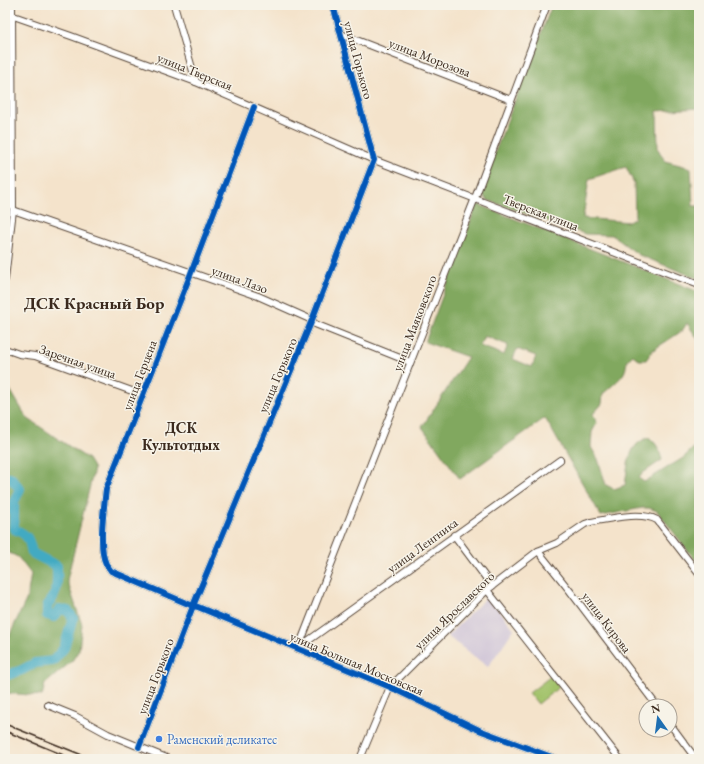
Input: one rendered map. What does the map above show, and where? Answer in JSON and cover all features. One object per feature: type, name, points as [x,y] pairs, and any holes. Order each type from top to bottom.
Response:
[{"type":"street","points":[[5,279],[13,210],[12,5]]},
{"type":"street","points":[[174,5],[196,82]]},
{"type":"street","name":"улица Горького","points":[[139,747],[193,606],[312,320],[374,160],[333,5]]},
{"type":"street","name":"улица Маяковского","points":[[298,649],[475,198],[547,5]]},
{"type":"street","name":"улица Тверская","points":[[5,13],[196,82],[254,106],[374,160]]},
{"type":"street","name":"улица Морозова","points":[[341,34],[511,100]]},
{"type":"street","name":"улица Герцена","points":[[193,606],[111,571],[106,564],[103,551],[106,489],[191,273],[254,106]]},
{"type":"street","name":"Тверская улица","points":[[374,160],[699,285]]},
{"type":"street","name":"улица Лазо","points":[[13,210],[258,296],[312,320],[315,324],[410,362]]},
{"type":"street","name":"Заречная улица","points":[[5,349],[19,354],[35,356],[143,395]]},
{"type":"street","name":"улица Ленгника","points":[[298,649],[560,460]]},
{"type":"street","name":"улица Ярославского","points":[[360,759],[390,687],[490,588],[538,551],[557,543],[585,524],[638,515],[657,520],[699,574]]},
{"type":"street","points":[[454,536],[490,588],[620,759]]},
{"type":"street","name":"улица Кирова","points":[[538,551],[651,698]]},
{"type":"street","name":"улица Большая Московская","points":[[193,606],[390,687],[479,730],[557,759]]},
{"type":"street","points":[[48,705],[75,716],[108,734],[169,759]]},
{"type":"street","points":[[678,735],[696,759]]},
{"type":"shaded area","points":[[488,596],[514,629],[488,667],[447,636]]},
{"type":"green space","points":[[552,5],[699,5],[699,108],[657,111],[658,149],[665,161],[691,168],[693,206],[699,206],[699,279],[639,255],[612,235],[585,234],[487,200],[480,191]],"holes":[[[626,167],[634,183],[635,218],[629,222],[583,218],[589,179]]]},
{"type":"green space","points":[[477,204],[699,292],[699,341],[687,323],[682,331],[653,350],[646,360],[639,360],[633,355],[630,357],[624,373],[603,394],[602,404],[593,414],[597,423],[592,432],[591,447],[598,459],[606,485],[614,489],[625,485],[628,464],[632,451],[641,441],[648,438],[654,442],[659,450],[662,460],[643,473],[639,478],[644,482],[683,458],[699,443],[699,565],[657,511],[649,508],[642,508],[601,516],[545,418],[460,479],[422,427],[468,357],[425,342]],"holes":[[[484,336],[508,345],[504,355],[480,346]],[[517,349],[536,356],[532,367],[513,359]]]},
{"type":"green space","points":[[5,385],[9,388],[27,418],[88,459],[94,469],[67,580],[82,625],[79,650],[72,661],[45,684],[42,696],[5,693],[5,645],[27,598],[31,574],[18,557],[5,551]]},
{"type":"green space","points":[[551,676],[559,687],[538,704],[529,693]]},
{"type":"waterway","points":[[5,476],[11,478],[20,489],[14,502],[14,529],[25,535],[30,544],[32,553],[57,566],[56,588],[54,596],[47,606],[47,615],[54,617],[60,609],[68,611],[73,618],[64,648],[53,661],[35,663],[22,670],[5,676]]},
{"type":"railway","points":[[5,724],[92,759]]},
{"type":"railway","points":[[5,731],[73,759]]},
{"type":"cycle path","points":[[139,747],[193,606],[312,320],[374,160],[333,5]]},
{"type":"cycle path","points":[[254,107],[191,273],[106,489],[102,538],[102,548],[106,564],[111,571],[390,687],[479,730],[557,759]]},
{"type":"place","name":"Раменский деликатес","points":[[159,739]]},
{"type":"district","name":"ДСК Красный Бор","points":[[94,303]]},
{"type":"district","name":"ДСК Культотдых","points":[[181,436]]}]
